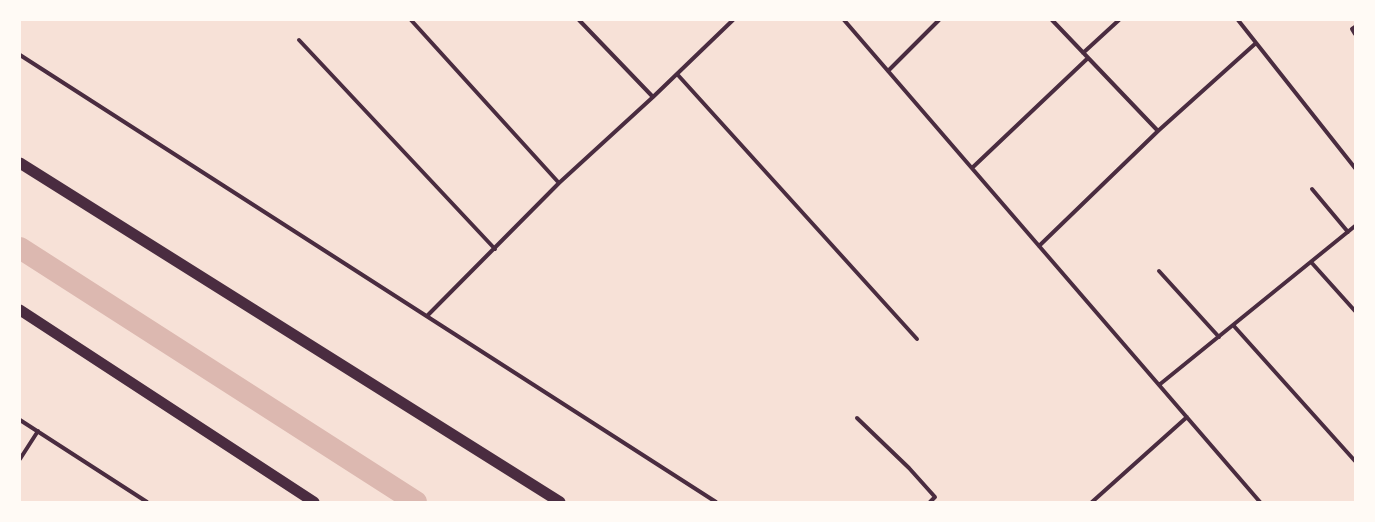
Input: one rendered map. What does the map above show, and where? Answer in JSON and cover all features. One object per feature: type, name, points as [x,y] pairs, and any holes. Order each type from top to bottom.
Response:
[{"type":"highway","points":[[20,163],[560,502]]},
{"type":"highway","points":[[20,310],[314,502]]},
{"type":"street","points":[[411,20],[559,183]]},
{"type":"street","points":[[578,20],[653,97]]},
{"type":"street","points":[[427,316],[559,183],[653,97],[733,20]]},
{"type":"street","points":[[844,20],[1260,502]]},
{"type":"street","points":[[888,71],[939,20]]},
{"type":"street","points":[[1052,20],[1158,131]]},
{"type":"street","points":[[1083,53],[1119,20]]},
{"type":"street","points":[[1238,20],[1355,168]]},
{"type":"street","points":[[1355,27],[1352,29],[1355,34]]},
{"type":"street","points":[[299,40],[495,249]]},
{"type":"street","points":[[1039,246],[1158,131],[1256,43]]},
{"type":"street","points":[[20,55],[716,502]]},
{"type":"street","points":[[972,168],[1088,58]]},
{"type":"street","points":[[677,74],[917,339]]},
{"type":"street","points":[[1312,190],[1348,232]]},
{"type":"street","points":[[1159,385],[1355,226]]},
{"type":"street","points":[[1311,262],[1355,311]]},
{"type":"street","points":[[1160,271],[1218,337]]},
{"type":"street","points":[[1233,325],[1355,461]]},
{"type":"street","points":[[1092,502],[1187,417]]},
{"type":"street","points":[[857,418],[909,468],[935,497],[930,502]]},
{"type":"street","points":[[20,420],[148,502]]},
{"type":"street","points":[[20,459],[38,431]]},
{"type":"waterway","points":[[20,248],[416,502]]}]
